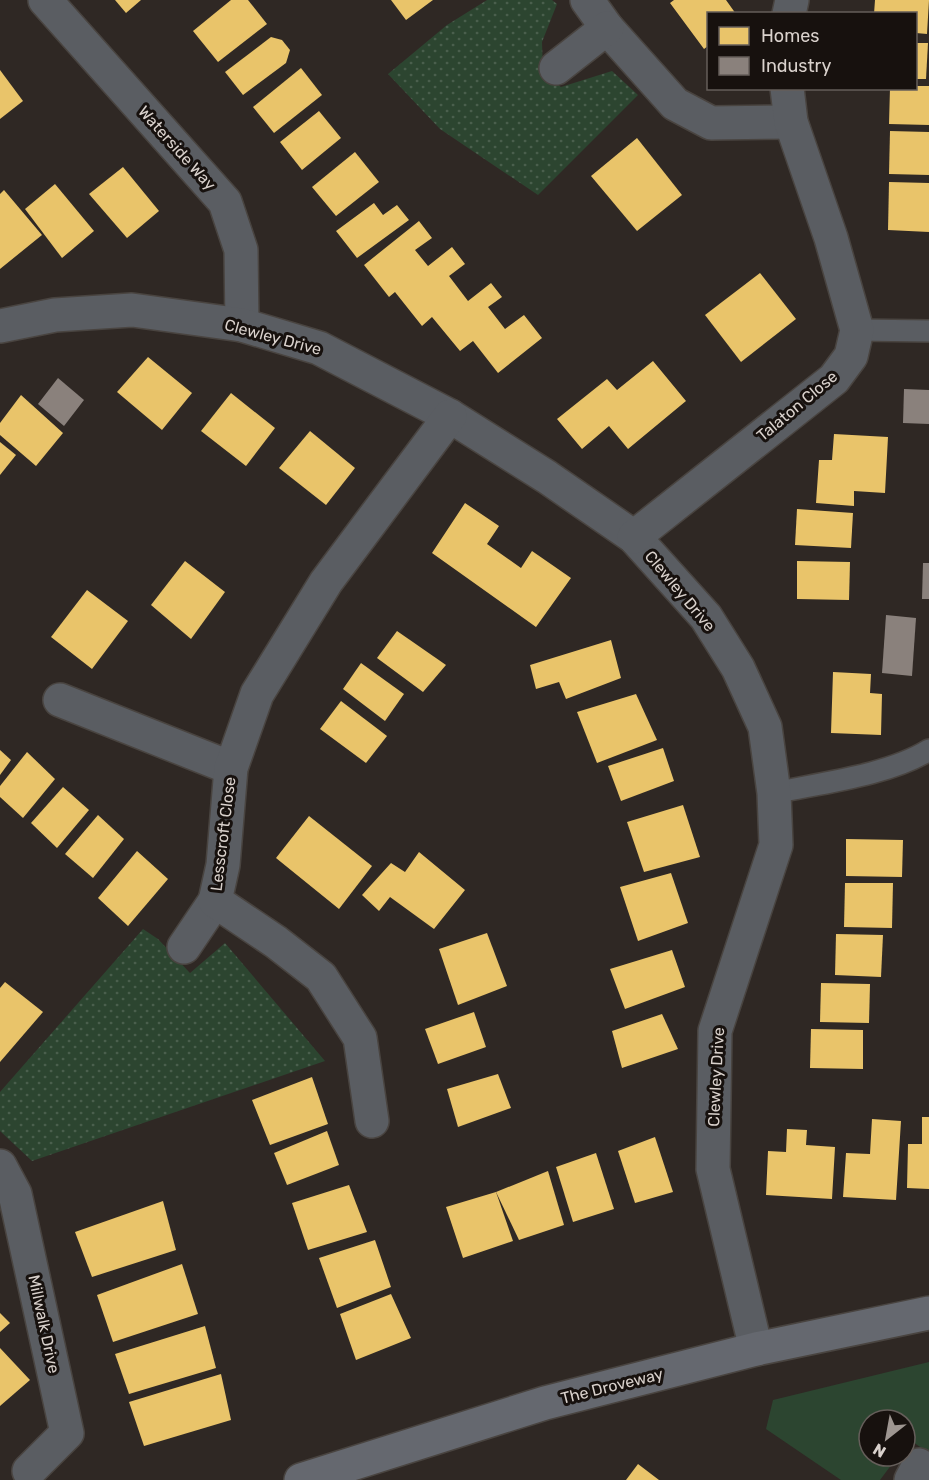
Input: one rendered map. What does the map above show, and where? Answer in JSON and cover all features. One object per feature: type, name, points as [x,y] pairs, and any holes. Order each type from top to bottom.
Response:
[{"type":"street","name":"Waterside Way","points":[[45,0],[225,202],[241,250],[242,325]]},
{"type":"street","points":[[587,0],[607,28],[675,104],[711,123],[791,122]]},
{"type":"street","points":[[556,68],[607,28]]},
{"type":"street","points":[[787,90],[791,122],[831,238],[857,330]]},
{"type":"street","name":"Clewley Drive","points":[[0,326],[55,315],[132,310],[242,325],[319,348],[450,416],[547,477],[634,537],[706,617],[738,668],[765,727],[774,793],[776,845],[715,1031],[713,1169],[756,1349]]},
{"type":"street","name":"Talaton Close","points":[[634,537],[834,379],[851,356],[857,330]]},
{"type":"street","name":"Lesscroft Close","points":[[372,1121],[360,1038],[321,977],[276,942],[215,901],[223,865],[231,768],[257,693],[326,582],[450,416]]},
{"type":"street","name":"Lesscroft Close","points":[[60,700],[231,768]]},
{"type":"street","points":[[184,947],[215,901]]},
{"type":"street","name":"Millwalk Drive","points":[[0,1166],[15,1194],[67,1433],[29,1471]]},
{"type":"street","name":"The Droveway","points":[[301,1480],[545,1403],[756,1349],[929,1312]]},
{"type":"lane","points":[[857,330],[929,331]]},
{"type":"lane","points":[[774,793],[912,761],[929,750]]},
{"type":"green space","points":[[487,0],[552,0],[557,4],[542,42],[543,73],[561,87],[612,71],[638,95],[538,195],[440,129],[388,74],[447,25]]},
{"type":"green space","points":[[143,929],[158,939],[190,973],[225,943],[325,1061],[32,1161],[0,1131],[0,1092]]},
{"type":"green space","points":[[929,1362],[929,1453],[917,1445],[917,1408],[857,1408],[857,1468],[889,1468],[880,1480],[841,1480],[766,1429],[773,1400]]},
{"type":"building: Homes","points":[[115,0],[141,0],[126,13]]},
{"type":"building: Homes","points":[[231,0],[248,0],[267,24],[218,62],[193,31]]},
{"type":"building: Homes","points":[[391,0],[433,0],[406,20]]},
{"type":"building: Homes","points":[[674,0],[726,0],[735,12],[707,12],[707,47],[704,49],[670,3]]},
{"type":"building: Homes","points":[[875,0],[929,0],[927,34],[917,33],[917,12],[874,12]]},
{"type":"building: Homes","points":[[271,37],[282,40],[290,50],[286,63],[243,95],[225,72]]},
{"type":"building: Homes","points":[[917,43],[928,43],[926,79],[917,79]]},
{"type":"building: Homes","points":[[301,68],[322,95],[274,133],[253,107]]},
{"type":"building: Homes","points":[[0,70],[23,101],[0,119]]},
{"type":"building: Homes","points":[[917,86],[929,86],[929,125],[889,124],[890,90],[917,90]]},
{"type":"building: Homes","points":[[319,111],[341,138],[302,170],[280,142]]},
{"type":"building: Homes","points":[[890,131],[929,132],[929,175],[889,174]]},
{"type":"building: Homes","points":[[637,138],[682,195],[637,231],[591,176]]},
{"type":"building: Homes","points":[[355,152],[379,182],[336,216],[312,187]]},
{"type":"building: Homes","points":[[123,167],[159,211],[127,238],[89,194]]},
{"type":"building: Homes","points":[[889,182],[929,183],[929,232],[888,230]]},
{"type":"building: Homes","points":[[55,184],[94,231],[62,258],[25,209]]},
{"type":"building: Homes","points":[[4,190],[42,235],[0,269],[0,194]]},
{"type":"building: Homes","points":[[374,203],[383,215],[397,205],[409,220],[357,258],[336,231]]},
{"type":"building: Homes","points":[[419,221],[432,238],[415,250],[428,266],[452,247],[465,264],[449,276],[468,301],[491,283],[502,297],[488,307],[505,329],[524,315],[542,338],[498,373],[473,341],[460,351],[432,317],[422,326],[395,292],[389,297],[364,265]]},
{"type":"building: Homes","points":[[760,273],[796,319],[741,362],[705,315]]},
{"type":"building: Homes","points":[[148,357],[192,393],[162,430],[117,392]]},
{"type":"building: Homes","points":[[653,361],[686,401],[628,449],[609,426],[582,449],[557,419],[607,379],[617,390]]},
{"type":"building: Homes","points":[[231,393],[275,428],[246,466],[201,431]]},
{"type":"building: Homes","points":[[21,395],[63,433],[36,466],[0,435],[0,423]]},
{"type":"building: Homes","points":[[310,431],[355,468],[326,505],[279,468]]},
{"type":"building: Homes","points":[[834,434],[888,437],[885,493],[854,491],[854,506],[816,503],[819,460],[832,460]]},
{"type":"building: Homes","points":[[0,442],[16,455],[0,475]]},
{"type":"building: Homes","points":[[465,503],[499,526],[487,544],[521,568],[532,551],[571,578],[536,627],[432,553]]},
{"type":"building: Homes","points":[[797,509],[853,513],[851,548],[795,545]]},
{"type":"building: Homes","points":[[185,561],[225,592],[191,639],[151,605]]},
{"type":"building: Homes","points":[[797,561],[850,562],[849,600],[797,599]]},
{"type":"building: Homes","points":[[87,590],[128,621],[92,669],[51,637]]},
{"type":"building: Homes","points":[[397,631],[446,665],[423,692],[377,658]]},
{"type":"building: Homes","points":[[611,640],[621,678],[566,699],[559,682],[536,689],[530,665]]},
{"type":"building: Homes","points":[[361,663],[404,694],[385,721],[343,689]]},
{"type":"building: Homes","points":[[833,672],[871,674],[870,693],[882,694],[881,735],[831,733]]},
{"type":"building: Homes","points":[[636,694],[657,740],[597,763],[577,712]]},
{"type":"building: Homes","points":[[341,701],[387,736],[366,763],[320,729]]},
{"type":"building: Homes","points":[[663,748],[674,781],[621,801],[608,766]]},
{"type":"building: Homes","points":[[0,750],[11,760],[0,775]]},
{"type":"building: Homes","points":[[27,752],[55,779],[23,818],[0,797],[0,786]]},
{"type":"building: Homes","points":[[63,787],[89,810],[57,848],[31,823]]},
{"type":"building: Homes","points":[[683,805],[700,857],[644,872],[627,822]]},
{"type":"building: Homes","points":[[98,815],[124,839],[93,878],[65,854]]},
{"type":"building: Homes","points":[[309,816],[372,866],[339,909],[276,858]]},
{"type":"building: Homes","points":[[846,839],[903,840],[902,877],[846,876]]},
{"type":"building: Homes","points":[[137,851],[168,879],[128,926],[98,898]]},
{"type":"building: Homes","points":[[419,852],[465,890],[434,929],[390,897],[379,911],[362,895],[391,863],[405,872]]},
{"type":"building: Homes","points":[[671,873],[688,923],[638,941],[620,887]]},
{"type":"building: Homes","points":[[845,883],[893,883],[892,928],[844,927]]},
{"type":"building: Homes","points":[[487,933],[507,986],[458,1005],[439,949]]},
{"type":"building: Homes","points":[[836,934],[883,935],[881,977],[835,975]]},
{"type":"building: Homes","points":[[672,950],[685,987],[625,1009],[610,969]]},
{"type":"building: Homes","points":[[5,982],[43,1012],[0,1062],[0,988]]},
{"type":"building: Homes","points":[[821,983],[870,984],[869,1023],[820,1022]]},
{"type":"building: Homes","points":[[474,1012],[486,1047],[438,1064],[425,1029]]},
{"type":"building: Homes","points":[[662,1014],[678,1049],[622,1068],[612,1031]]},
{"type":"building: Homes","points":[[811,1029],[863,1030],[863,1069],[810,1068]]},
{"type":"building: Homes","points":[[498,1074],[511,1108],[458,1127],[447,1089]]},
{"type":"building: Homes","points":[[312,1077],[328,1124],[270,1145],[252,1100]]},
{"type":"building: Homes","points":[[922,1117],[929,1117],[929,1189],[907,1188],[908,1144],[922,1144]]},
{"type":"building: Homes","points":[[872,1119],[901,1121],[896,1200],[843,1197],[846,1153],[870,1154]]},
{"type":"building: Homes","points":[[787,1129],[807,1130],[806,1145],[835,1147],[832,1199],[766,1195],[768,1151],[786,1152]]},
{"type":"building: Homes","points":[[327,1131],[339,1165],[287,1185],[274,1153]]},
{"type":"building: Homes","points":[[655,1137],[673,1192],[635,1203],[618,1151]]},
{"type":"building: Homes","points":[[596,1153],[614,1209],[573,1222],[556,1167]]},
{"type":"building: Homes","points":[[548,1171],[564,1225],[519,1240],[496,1192]]},
{"type":"building: Homes","points":[[349,1185],[367,1232],[308,1250],[292,1203]]},
{"type":"building: Homes","points":[[496,1192],[513,1241],[463,1258],[446,1207]]},
{"type":"building: Homes","points":[[163,1201],[176,1250],[92,1277],[75,1232]]},
{"type":"building: Homes","points":[[375,1240],[391,1287],[337,1308],[319,1258]]},
{"type":"building: Homes","points":[[182,1264],[198,1314],[113,1342],[97,1295]]},
{"type":"building: Homes","points":[[391,1294],[411,1338],[356,1360],[340,1314]]},
{"type":"building: Homes","points":[[0,1313],[10,1323],[0,1332]]},
{"type":"building: Homes","points":[[205,1326],[216,1368],[129,1394],[115,1354]]},
{"type":"building: Homes","points":[[0,1348],[30,1380],[0,1406]]},
{"type":"building: Homes","points":[[221,1374],[231,1420],[144,1446],[129,1402]]},
{"type":"building: Homes","points":[[638,1464],[659,1480],[626,1480]]},
{"type":"building: Industry","points":[[58,378],[84,400],[64,426],[38,404]]},
{"type":"building: Industry","points":[[904,389],[929,390],[929,424],[903,423]]},
{"type":"building: Industry","points":[[923,563],[929,563],[929,599],[922,599]]},
{"type":"building: Industry","points":[[886,615],[916,618],[912,676],[882,673]]}]
